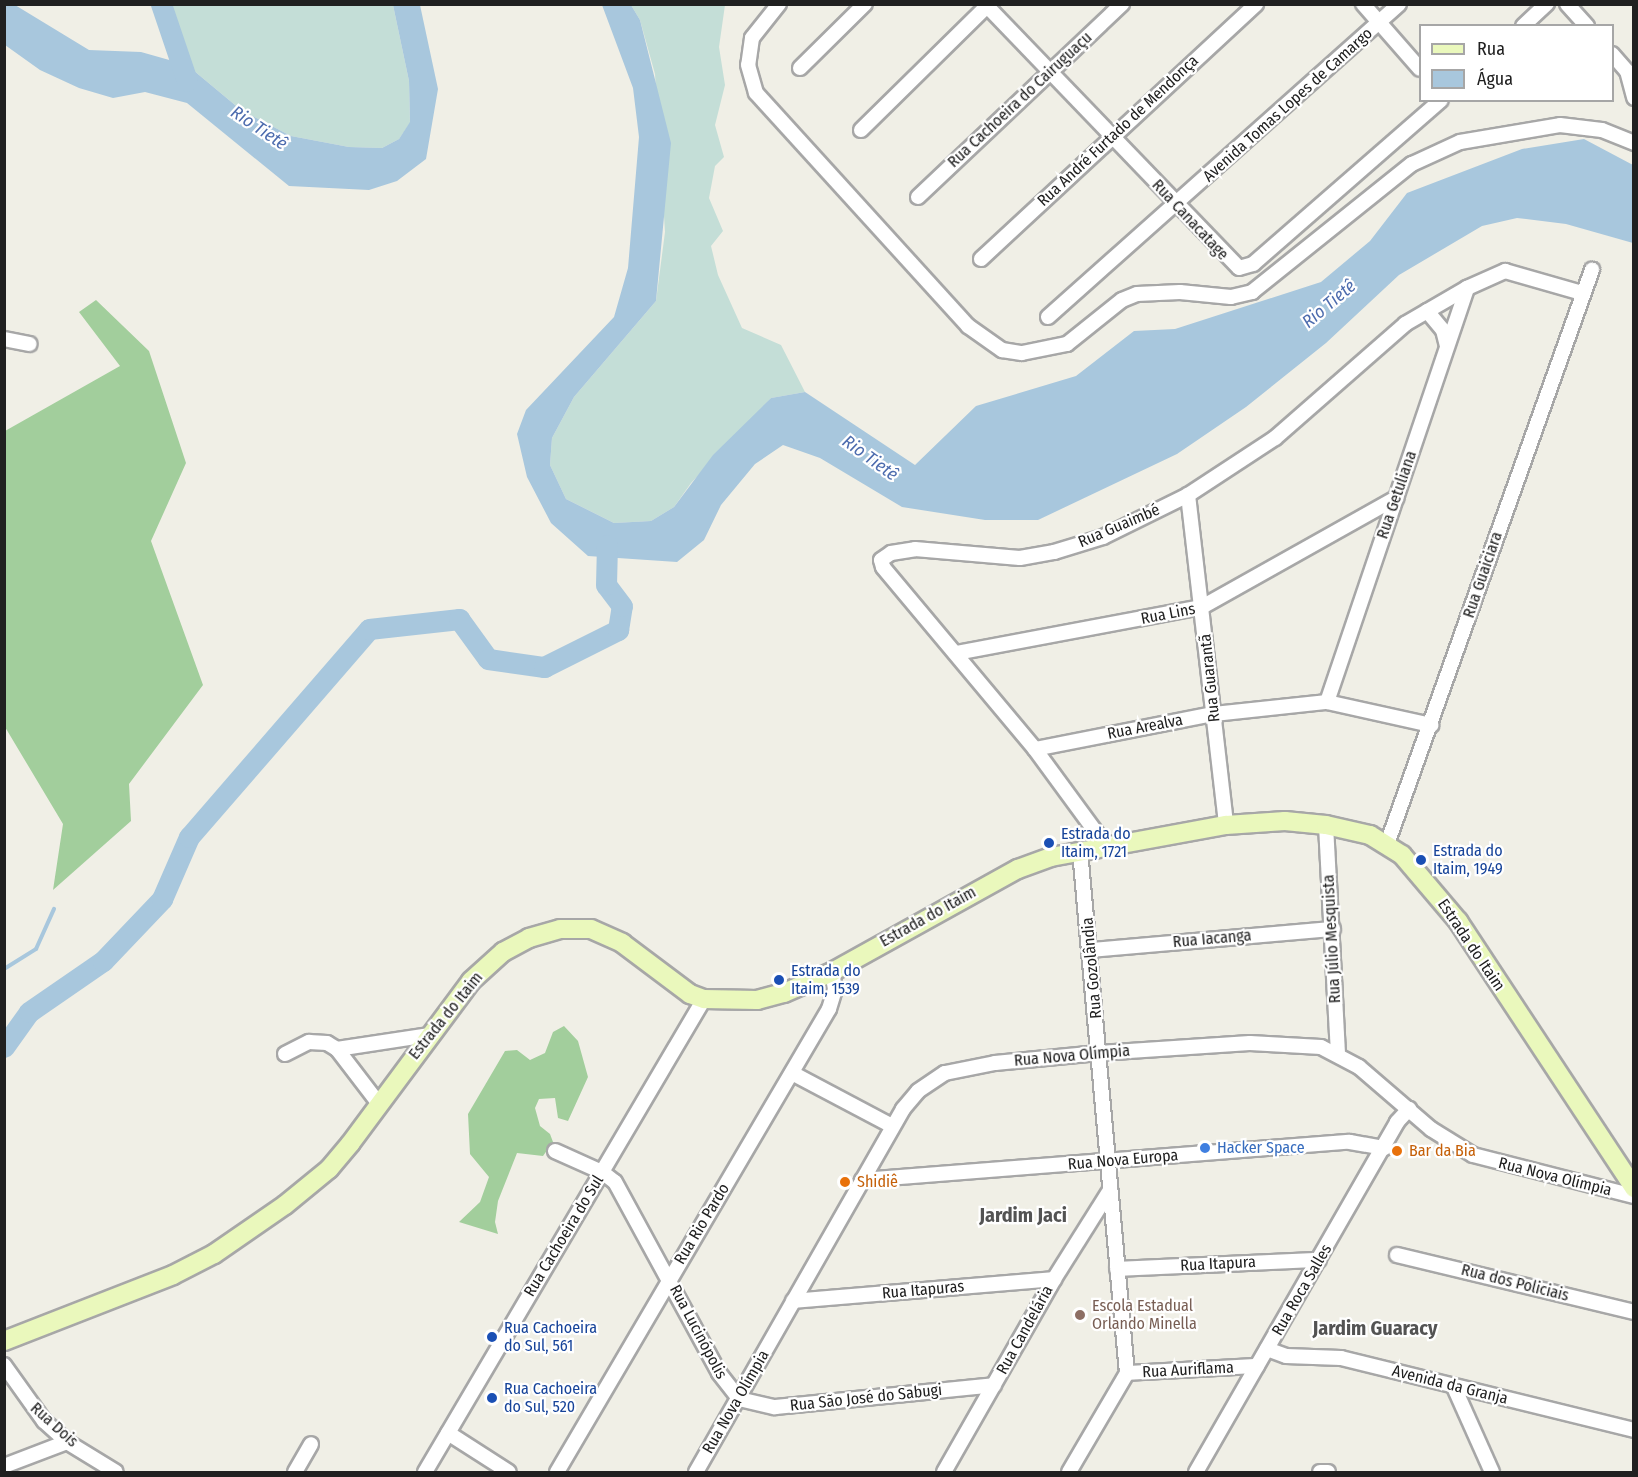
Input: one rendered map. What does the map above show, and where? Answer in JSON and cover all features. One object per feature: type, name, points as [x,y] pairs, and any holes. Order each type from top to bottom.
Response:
[{"type":"street","points":[[779,4],[752,38],[748,65],[756,93],[968,326],[1002,351],[1022,353],[1058,347],[1082,334],[1122,300],[1137,294],[1180,292],[1231,297],[1252,292],[1412,164],[1460,142],[1560,125],[1602,130],[1634,143]]},
{"type":"street","points":[[800,68],[865,4]]},
{"type":"street","name":"Rua Cachoeira do Cairuguaçu","points":[[918,197],[1122,4]]},
{"type":"street","name":"Rua André Furtado de Mendonça","points":[[981,259],[1256,4]]},
{"type":"street","points":[[1363,4],[1419,68]]},
{"type":"street","name":"Avenida Tomas Lopes de Camargo","points":[[1048,317],[1177,205],[1399,4]]},
{"type":"street","points":[[1525,24],[1547,4]]},
{"type":"street","points":[[1567,4],[1585,24]]},
{"type":"street","points":[[861,130],[987,5]]},
{"type":"street","name":"Rua Canacatage","points":[[987,5],[1232,264],[1239,268],[1248,267],[1439,102]]},
{"type":"street","points":[[1614,55],[1630,66],[1634,98]]},
{"type":"street","name":"Rua Guaiciara","points":[[1387,844],[1592,270]]},
{"type":"street","name":"Rua Guaimbé","points":[[1106,846],[1035,749],[883,567],[881,560],[885,556],[915,549],[987,558],[1054,552],[1103,537],[1188,495],[1275,438],[1405,324],[1494,274],[1513,272],[1580,299]]},
{"type":"street","name":"Rua Getuliana","points":[[1327,702],[1467,288]]},
{"type":"street","points":[[1427,311],[1443,330],[1448,346]]},
{"type":"street","points":[[4,339],[30,344]]},
{"type":"street","name":"Rua Guarantã","points":[[1188,495],[1226,825]]},
{"type":"street","name":"Rua Lins","points":[[956,653],[1202,607],[1396,498]]},
{"type":"street","points":[[1359,519],[1372,525],[1381,541]]},
{"type":"street","name":"Rua Arealva","points":[[1035,749],[1214,714],[1327,702],[1431,726]]},
{"type":"street","name":"Estrada do Itaim","points":[[4,1341],[173,1275],[231,1243],[329,1169],[430,1035],[488,965],[529,938],[574,927],[608,934],[679,988],[704,999],[768,998],[832,972],[1018,869],[1080,851],[1226,825],[1285,821],[1326,825],[1370,835],[1387,844],[1418,872],[1458,921],[1634,1188]]},
{"type":"street","name":"Rua Júlio Mesquista","points":[[1326,825],[1338,1052]]},
{"type":"street","name":"Rua Gozolândia","points":[[1080,851],[1091,950],[1127,1373]]},
{"type":"street","name":"Rua Iacanga","points":[[1091,950],[1333,929]]},
{"type":"street","name":"Rua Rio Pardo","points":[[557,1473],[833,999],[832,972]]},
{"type":"street","name":"Rua Cachoeira do Sul","points":[[425,1473],[704,999]]},
{"type":"street","points":[[337,1049],[430,1035]]},
{"type":"street","points":[[285,1054],[318,1040],[337,1049],[379,1104]]},
{"type":"street","name":"Rua Nova Olímpia","points":[[696,1473],[892,1126],[918,1091],[945,1073],[995,1063],[1099,1053],[1250,1043],[1298,1044],[1338,1052],[1431,1129],[1473,1155],[1634,1196]]},
{"type":"street","points":[[792,1072],[892,1126]]},
{"type":"street","name":"Rua Roca Salles","points":[[1196,1473],[1397,1122],[1409,1109]]},
{"type":"street","name":"Rua Nova Europa","points":[[862,1180],[1350,1142],[1384,1148]]},
{"type":"street","points":[[555,1151],[602,1172]]},
{"type":"street","name":"Rua Lucinópolis","points":[[602,1172],[615,1182],[670,1278],[719,1373],[739,1399]]},
{"type":"street","name":"Rua Candelária","points":[[944,1473],[1054,1279],[1110,1190]]},
{"type":"street","name":"Rua dos Policiais","points":[[1397,1255],[1634,1311]]},
{"type":"street","name":"Rua Itapura","points":[[1117,1269],[1319,1260]]},
{"type":"street","name":"Rua Itapuras","points":[[793,1301],[1054,1279]]},
{"type":"street","name":"Avenida da Granja","points":[[1267,1349],[1286,1356],[1341,1358],[1634,1430]]},
{"type":"street","name":"Rua Dois","points":[[4,1365],[28,1402],[67,1442],[116,1473]]},
{"type":"street","name":"Rua Auriflama","points":[[1069,1473],[1127,1373],[1257,1366]]},
{"type":"street","name":"Rua São José do Sabugi","points":[[739,1399],[775,1407],[994,1385]]},
{"type":"street","points":[[1454,1387],[1492,1473]]},
{"type":"street","points":[[448,1433],[509,1473]]},
{"type":"street","points":[[4,1466],[67,1442]]},
{"type":"street","points":[[295,1473],[311,1444]]},
{"type":"street","points":[[1320,1473],[1328,1473]]},
{"type":"green space","points":[[96,300],[149,351],[186,463],[151,541],[203,685],[129,784],[131,821],[53,890],[63,824],[5,727],[5,431],[120,366],[79,312]]},
{"type":"green space","points":[[564,1026],[578,1041],[588,1077],[568,1121],[558,1118],[555,1098],[539,1099],[535,1108],[540,1126],[550,1134],[553,1142],[543,1156],[517,1153],[498,1201],[495,1222],[498,1234],[459,1222],[480,1202],[489,1177],[470,1154],[468,1114],[505,1051],[517,1050],[530,1060],[545,1053],[553,1032]]},
{"type":"shaded area","points":[[160,5],[393,5],[409,81],[410,123],[399,139],[382,148],[349,147],[291,136],[241,110],[187,65]]},
{"type":"shaded area","points":[[631,5],[725,5],[719,47],[725,85],[715,125],[724,157],[715,166],[709,198],[723,231],[711,246],[718,275],[742,328],[781,345],[805,392],[771,398],[691,483],[674,507],[651,521],[614,523],[566,499],[550,465],[552,438],[574,397],[656,301],[665,232],[655,74],[640,20]]},
{"type":"water","name":"Rio Tietê","points":[[5,4],[15,5],[89,50],[141,52],[187,65],[241,110],[291,136],[349,147],[382,148],[399,139],[410,122],[409,81],[393,5],[420,5],[438,89],[426,159],[397,181],[369,190],[289,186],[187,103],[145,92],[113,98],[79,88],[40,70],[5,45]]},
{"type":"water","name":"Rio Tietê","points":[[602,5],[631,5],[640,20],[671,143],[656,301],[574,397],[552,438],[550,465],[566,499],[614,523],[651,521],[674,507],[713,455],[771,398],[805,392],[915,465],[976,406],[1076,376],[1134,331],[1175,329],[1321,282],[1370,241],[1407,193],[1522,149],[1584,139],[1633,165],[1633,243],[1566,224],[1517,218],[1482,226],[1399,275],[1326,343],[1246,407],[1177,454],[1038,520],[985,520],[902,507],[820,458],[783,445],[755,464],[721,505],[704,540],[677,562],[588,556],[551,523],[527,477],[517,434],[526,410],[614,317],[628,268],[639,137],[633,88]]},
{"type":"waterway","points":[[161,4],[187,81]]},
{"type":"waterway","points":[[4,1047],[29,1012],[103,961],[162,899],[189,837],[369,629],[459,619],[488,659],[544,667],[618,630],[622,606],[606,585],[607,545]]},
{"type":"waterway","points":[[4,969],[36,949],[54,909]]},
{"type":"place","name":"Estrada do Itaim, 1721","points":[[1049,843]]},
{"type":"place","name":"Estrada do Itaim, 1949","points":[[1421,860]]},
{"type":"place","name":"Estrada do Itaim, 1539","points":[[779,980]]},
{"type":"place","name":"Hacker Space","points":[[1205,1148]]},
{"type":"place","name":"Bar da Bia","points":[[1397,1151]]},
{"type":"place","name":"Shidiê","points":[[845,1182]]},
{"type":"place","name":"Escola Estadual Orlando Minella","points":[[1080,1315]]},
{"type":"place","name":"Rua Cachoeira do Sul, 561","points":[[492,1337]]},
{"type":"place","name":"Rua Cachoeira do Sul, 520","points":[[492,1398]]},
{"type":"district","name":"Jardim Jaci","points":[[1023,1215]]},
{"type":"district","name":"Jardim Guaracy","points":[[1375,1328]]}]
